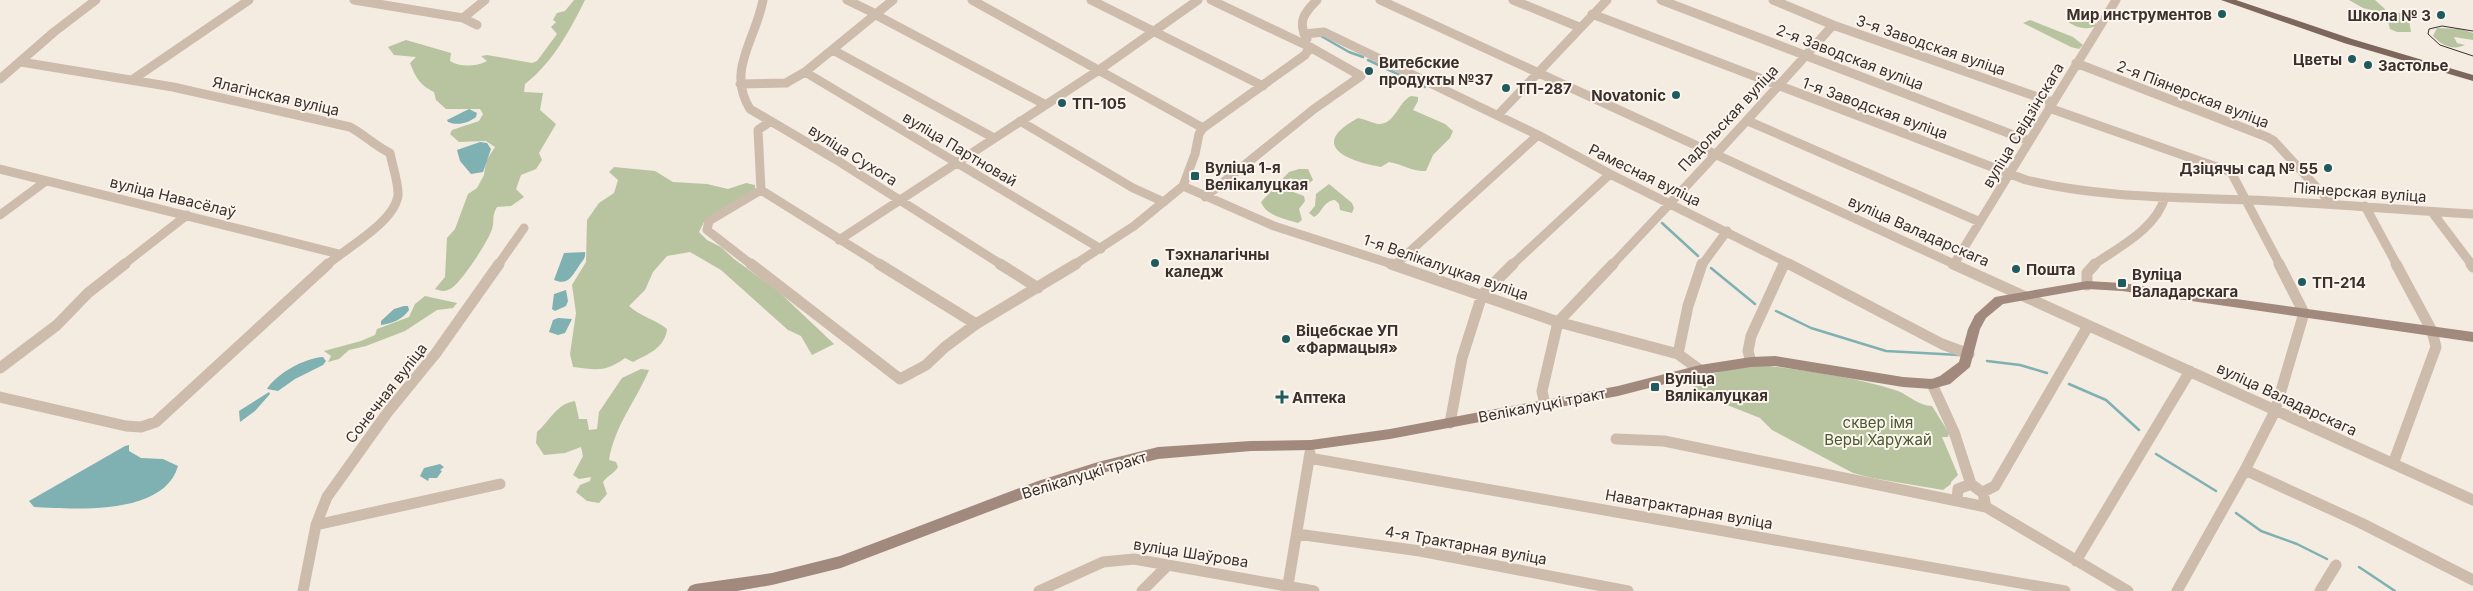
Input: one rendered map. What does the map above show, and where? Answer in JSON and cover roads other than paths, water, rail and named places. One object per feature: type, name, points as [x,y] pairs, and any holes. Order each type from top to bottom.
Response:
[{"type":"main road","points":[[2226,0],[2350,37],[2473,69]]},
{"type":"main road","points":[[2247,0],[2473,80]]},
{"type":"street","points":[[0,79],[54,32],[96,0]]},
{"type":"street","points":[[132,80],[249,0]]},
{"type":"street","points":[[354,0],[462,18],[477,25]]},
{"type":"street","points":[[462,18],[485,0]]},
{"type":"street","name":"вуліца Сухога","points":[[763,0],[744,61],[740,84],[744,103],[750,109],[901,201],[1038,288]]},
{"type":"street","points":[[847,0],[1046,105]]},
{"type":"street","points":[[740,84],[786,82],[806,72],[893,0]]},
{"type":"street","points":[[972,0],[1204,128]]},
{"type":"street","points":[[1091,0],[1263,86]]},
{"type":"street","points":[[839,240],[1099,70],[1198,0]]},
{"type":"street","points":[[1205,197],[1314,108],[1361,76],[1310,47],[1211,0]]},
{"type":"street","points":[[1310,47],[1300,25],[1301,18],[1317,0]]},
{"type":"street","name":"вуліца Валадарскага","points":[[1380,0],[2023,294],[2088,326],[2473,500]]},
{"type":"street","points":[[1513,0],[1579,27]]},
{"type":"street","points":[[1498,115],[1579,27],[1607,0]]},
{"type":"street","name":"2-я Заводская вуліца","points":[[1661,0],[2028,141]]},
{"type":"street","name":"3-я Заводская вуліца","points":[[1773,0],[1833,25],[2227,170],[2248,200],[2304,313]]},
{"type":"street","name":"вуліца Свідзінскага","points":[[1954,264],[2116,0]]},
{"type":"street","name":"1-я Заводская вуліца","points":[[1592,14],[2009,173]]},
{"type":"street","name":"Падольская вуліца","points":[[1558,322],[1671,203],[1714,154],[1748,121],[1833,25]]},
{"type":"street","name":"Рамесная вуліца","points":[[1304,34],[1324,32],[1498,115],[1610,174],[1727,231],[1942,344],[1969,354]]},
{"type":"street","points":[[761,190],[709,221],[706,230],[900,379],[926,365],[945,347],[976,324],[1101,249],[1164,202],[1183,186],[1199,134],[1204,128],[1305,55],[1310,47]]},
{"type":"street","points":[[833,50],[994,138]]},
{"type":"street","name":"Ялагінская вуліца","points":[[0,397],[126,426],[141,427],[156,422],[339,254],[376,227],[396,202],[398,194],[392,158],[386,150],[373,145],[363,134],[350,127],[173,87],[21,62]]},
{"type":"street","name":"2-я Піянерская вуліца","points":[[2076,63],[2267,137],[2274,141],[2332,204]]},
{"type":"street","name":"вуліца Партновай","points":[[806,72],[1101,249]]},
{"type":"street","points":[[1020,121],[1133,188],[1164,202]]},
{"type":"street","points":[[1748,121],[1980,222]]},
{"type":"street","points":[[761,190],[758,130],[771,122]]},
{"type":"street","points":[[1395,265],[1538,135]]},
{"type":"street","name":"вуліца Навасёлаў","points":[[0,169],[339,254]]},
{"type":"street","name":"Піянерская вуліца","points":[[2009,173],[2058,189],[2165,197],[2332,204],[2473,214]]},
{"type":"street","points":[[1450,423],[1462,358],[1482,295],[1488,287],[1610,174]]},
{"type":"street","points":[[0,215],[46,181]]},
{"type":"street","name":"1-я Велікалуцкая вуліца","points":[[1183,186],[1274,226],[1395,265],[1558,322],[1678,354],[1700,370]]},
{"type":"street","points":[[761,190],[976,324]]},
{"type":"street","points":[[2087,285],[2087,273],[2093,265],[2152,222],[2165,203],[2165,197]]},
{"type":"street","points":[[2365,206],[2432,331],[2436,347],[2393,464]]},
{"type":"street","points":[[2432,212],[2473,267]]},
{"type":"street","points":[[0,368],[57,325],[88,293],[187,216]]},
{"type":"street","name":"Сонечная вуліца","points":[[303,591],[316,525],[327,497],[387,413],[436,353],[524,228]]},
{"type":"street","points":[[1678,354],[1688,306],[1704,261],[1727,231]]},
{"type":"street","points":[[1751,362],[1748,351],[1751,336],[1785,262]]},
{"type":"street","name":"Велікалуцкі тракт","points":[[695,591],[807,571],[840,562],[1027,491],[1122,461],[1158,454],[1202,448],[1310,451],[1618,391],[1700,370],[1751,362],[1775,361],[1917,384],[1932,384],[1945,380],[1960,370],[1969,354],[1974,329],[1985,310],[1999,300],[2023,294],[2047,293],[2087,285],[2122,287],[2473,337]]},
{"type":"street","points":[[2178,591],[2245,470],[2275,411],[2304,313]]},
{"type":"street","points":[[1545,405],[1542,391],[1558,322]]},
{"type":"street","points":[[1983,492],[1995,486],[2088,326]]},
{"type":"street","points":[[2076,561],[2190,371]]},
{"type":"street","points":[[1932,384],[1951,422],[1971,484],[1983,492],[1987,500],[1986,507]]},
{"type":"street","points":[[1616,439],[1664,441],[1986,507],[2128,591]]},
{"type":"street","points":[[1288,585],[1310,451]]},
{"type":"street","name":"Наватрактарная вуліца","points":[[1310,451],[2064,591]]},
{"type":"street","points":[[2245,470],[2361,523],[2473,580]]},
{"type":"street","points":[[316,525],[500,484]]},
{"type":"street","points":[[1957,500],[1958,489],[1971,484]]},
{"type":"street","name":"4-я Трактарная вуліца","points":[[1297,534],[1420,552],[1628,591]]},
{"type":"street","name":"вуліца Шаўрова","points":[[1039,591],[1103,562],[1134,559],[1263,587],[1288,585],[1314,591]]},
{"type":"street","points":[[2320,591],[2336,565]]},
{"type":"street","points":[[1142,591],[1167,566]]},
{"type":"water","points":[[469,109],[477,113],[476,117],[459,124],[448,122],[447,120]]},
{"type":"water","points":[[480,142],[487,143],[491,149],[483,172],[471,174],[460,161],[457,150]]},
{"type":"water","points":[[585,252],[584,260],[569,279],[563,282],[554,280],[564,253]]},
{"type":"water","points":[[566,290],[568,301],[566,306],[555,311],[552,309],[554,294]]},
{"type":"water","points":[[408,306],[409,310],[400,319],[381,325],[381,321],[394,309]]},
{"type":"water","points":[[558,318],[572,319],[565,333],[558,335],[549,332],[553,320]]},
{"type":"water","points":[[323,357],[326,361],[323,365],[295,379],[278,391],[267,389],[277,377],[292,367],[308,360]]},
{"type":"water","points":[[269,392],[270,394],[255,411],[240,422],[239,411]]},
{"type":"water","points":[[129,445],[129,451],[141,458],[163,459],[178,466],[169,482],[155,494],[116,506],[94,508],[34,507],[29,501],[125,446]]},
{"type":"water","points":[[440,464],[444,467],[440,470],[442,471],[437,478],[429,478],[428,481],[420,476],[424,468]]},
{"type":"waterway","points":[[1321,36],[1349,52],[1363,57]]},
{"type":"waterway","points":[[1368,60],[1425,87]]},
{"type":"waterway","points":[[1662,223],[1698,256]]},
{"type":"waterway","points":[[1711,268],[1755,304]]},
{"type":"waterway","points":[[1776,311],[1811,328],[1886,351],[1959,355]]},
{"type":"waterway","points":[[1987,361],[2020,365],[2047,373]]},
{"type":"waterway","points":[[2069,384],[2106,400],[2139,430]]},
{"type":"waterway","points":[[2156,454],[2216,491]]},
{"type":"waterway","points":[[2236,513],[2261,531],[2297,544],[2327,559]]},
{"type":"waterway","points":[[2359,567],[2395,591]]},
{"type":"tram line","points":[[2473,31],[2442,26],[2429,29],[2428,34],[2440,45],[2473,56]]},
{"type":"place","name":"Мир инструментов","points":[[2222,14]]},
{"type":"place","name":"Школа № 3","points":[[2441,15]]},
{"type":"place","name":"Цветы","points":[[2352,59]]},
{"type":"place","name":"Застолье","points":[[2368,65]]},
{"type":"place","name":"Витебские продукты №37","points":[[1369,71]]},
{"type":"place","name":"ТП-287","points":[[1506,88]]},
{"type":"place","name":"Novatonic","points":[[1676,95]]},
{"type":"place","name":"ТП-105","points":[[1062,103]]},
{"type":"place","name":"Дзіцячы сад № 55","points":[[2328,168]]},
{"type":"place","name":"Вуліца 1-я Велікалуцкая","points":[[1195,176]]},
{"type":"place","name":"Тэхналагічны каледж","points":[[1155,263]]},
{"type":"place","name":"Пошта","points":[[2016,269]]},
{"type":"place","name":"ТП-214","points":[[2302,282]]},
{"type":"place","name":"Вуліца Валадарскага","points":[[2122,283]]},
{"type":"place","name":"Віцебскае УП «Фармацыя»","points":[[1286,339]]},
{"type":"place","name":"Вуліца Вялікалуцкая","points":[[1655,387]]},
{"type":"place","name":"Аптека","points":[[1282,397]]},
{"type":"park label","name":"сквер імя Веры Харужай","points":[[1878,430]]}]
